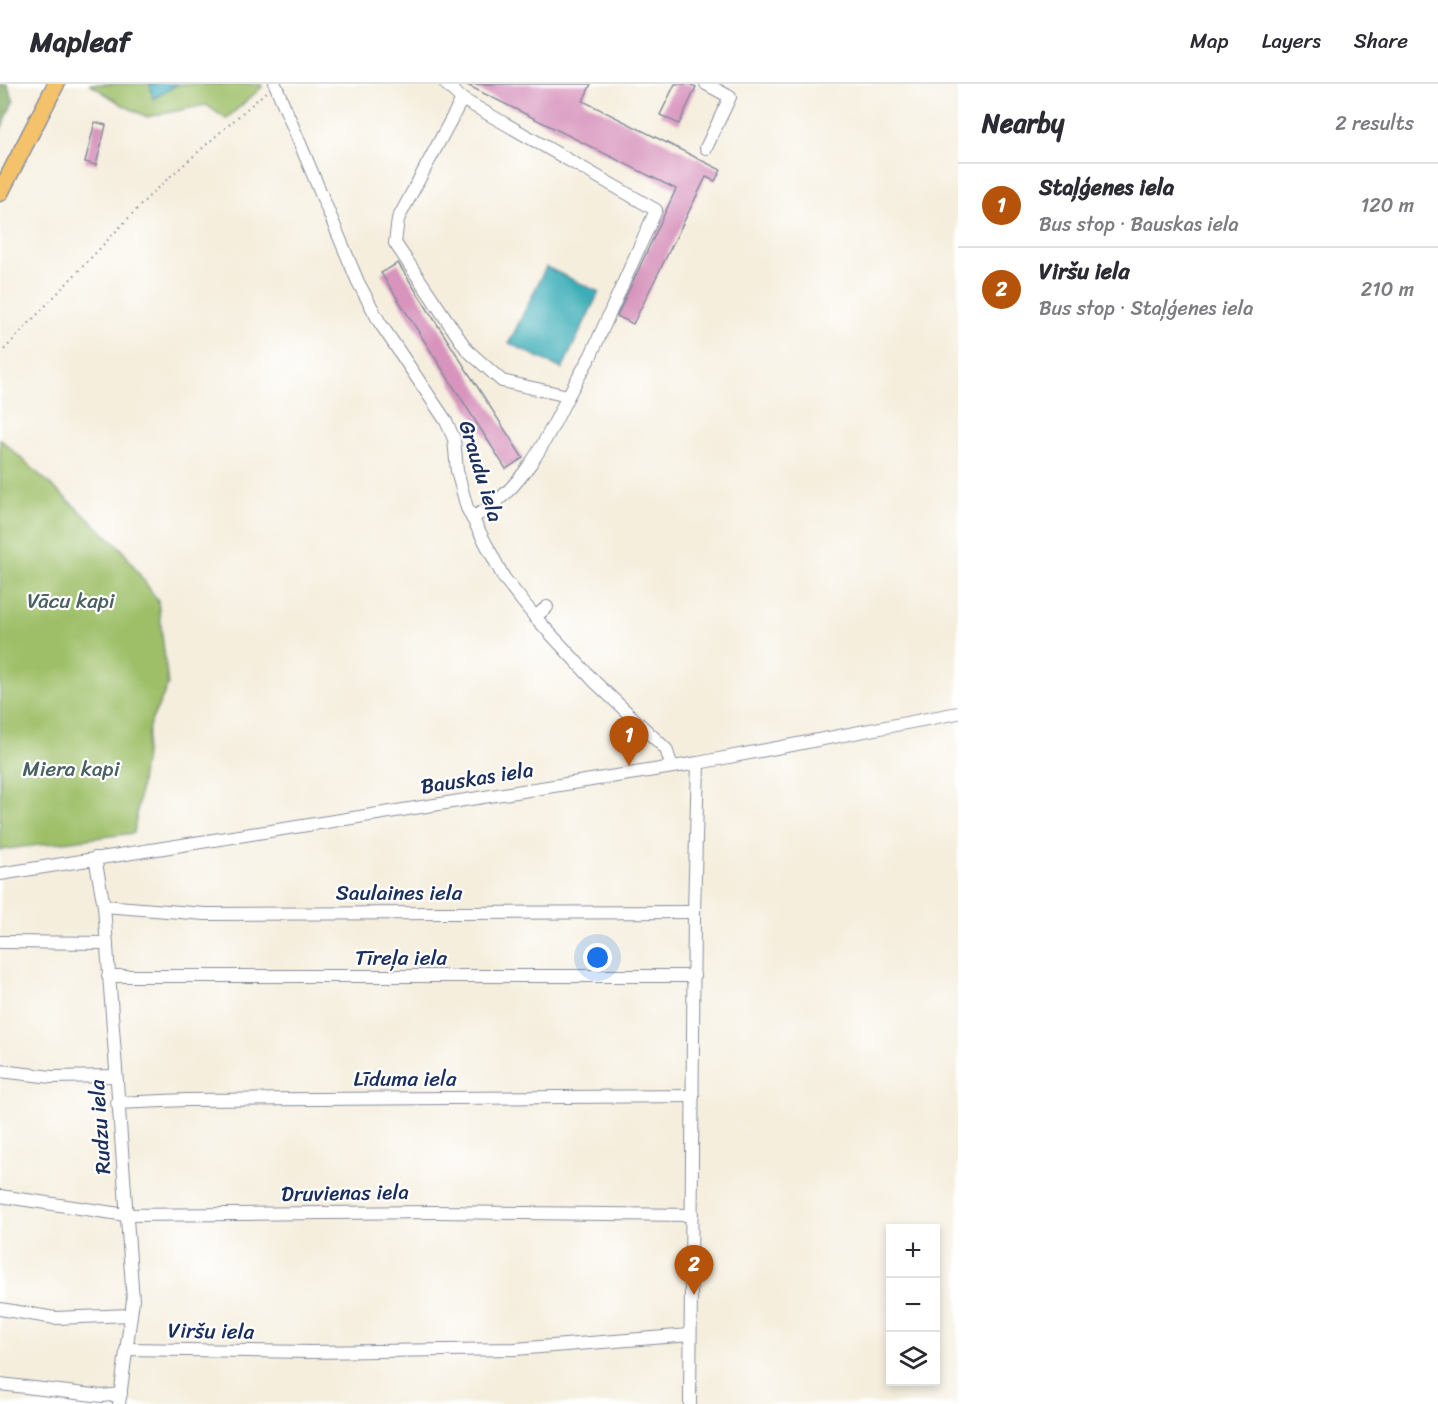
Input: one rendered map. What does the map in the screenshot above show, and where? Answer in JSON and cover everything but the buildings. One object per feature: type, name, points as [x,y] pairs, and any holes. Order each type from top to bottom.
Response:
[{"type":"highway","points":[[0,193],[56,84]]},
{"type":"street","points":[[446,84],[462,99],[656,210],[591,355],[529,469],[487,510],[472,518]]},
{"type":"street","points":[[706,84],[730,97],[706,148]]},
{"type":"street","name":"Graudu iela","points":[[275,85],[358,282],[380,322],[446,421],[454,439],[457,471],[472,518],[504,578],[591,686],[666,748],[672,767]]},
{"type":"street","points":[[462,99],[398,219],[395,243],[466,350],[502,381],[568,396]]},
{"type":"street","points":[[536,617],[547,607]]},
{"type":"street","name":"Bauskas iela","points":[[0,874],[698,763],[958,712]]},
{"type":"street","points":[[690,1404],[694,912],[698,763]]},
{"type":"street","name":"Rudzu iela","points":[[0,1384],[120,1399],[134,1300],[117,1103],[104,906],[95,858]]},
{"type":"street","name":"Saulaines iela","points":[[104,906],[206,914],[694,912]]},
{"type":"street","points":[[0,942],[107,943]]},
{"type":"street","name":"Tīreļa iela","points":[[108,976],[694,976]]},
{"type":"street","points":[[0,1071],[52,1077],[115,1076]]},
{"type":"street","name":"Līduma iela","points":[[117,1103],[186,1100],[693,1096]]},
{"type":"street","name":"Druvienas iela","points":[[0,1196],[126,1215],[435,1212],[692,1215]]},
{"type":"street","points":[[0,1309],[55,1318],[131,1315]]},
{"type":"street","name":"Viršu iela","points":[[127,1349],[311,1352],[515,1349],[690,1335]]},
{"type":"path","points":[[0,354],[154,191],[275,85]]},
{"type":"green space","points":[[0,84],[7,84],[14,100],[0,131]]},
{"type":"green space","points":[[90,84],[261,84],[262,87],[226,119],[206,105],[147,117]]},
{"type":"green space","points":[[0,439],[121,548],[158,601],[168,685],[149,726],[134,833],[0,850]]},
{"type":"water","points":[[150,84],[178,84],[153,99]]},
{"type":"water","points":[[546,267],[599,292],[562,369],[509,343]]},
{"type":"place","name":"Staļģenes iela","points":[[629,766]]},
{"type":"place","name":"Viršu iela","points":[[694,1295]]},
{"type":"park label","name":"Vācu kapi","points":[[71,601]]},
{"type":"park label","name":"Miera kapi","points":[[71,769]]}]
